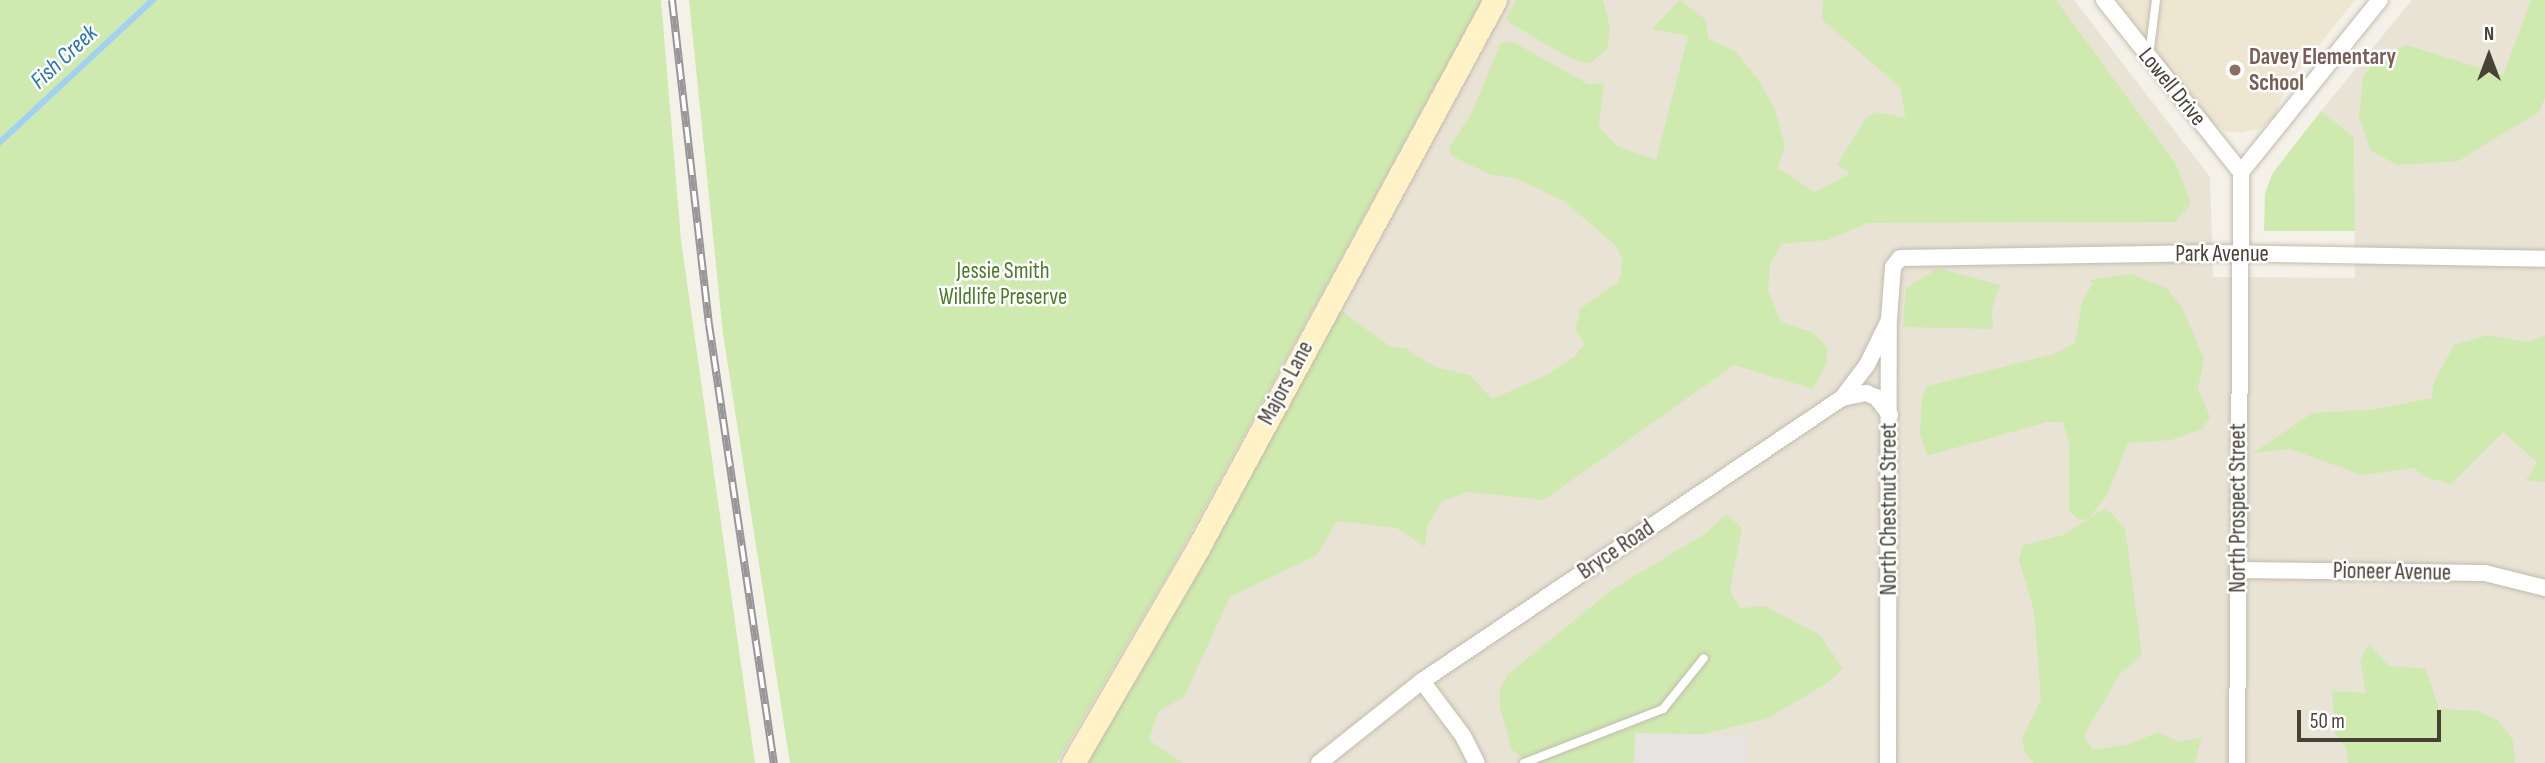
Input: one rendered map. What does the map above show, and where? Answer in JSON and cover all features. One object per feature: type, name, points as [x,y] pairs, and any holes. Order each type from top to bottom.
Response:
[{"type":"street","name":"Majors Lane","points":[[1073,763],[1198,548],[1495,0]]},
{"type":"street","name":"Lowell Drive","points":[[2104,0],[2241,172]]},
{"type":"street","points":[[2241,172],[2380,0]]},
{"type":"street","name":"North Prospect Street","points":[[2237,763],[2241,172]]},
{"type":"street","name":"Park Avenue","points":[[1900,258],[2240,254],[2545,259]]},
{"type":"street","name":"North Chestnut Street","points":[[1888,763],[1889,319],[1892,267],[1900,258]]},
{"type":"street","name":"Bryce Road","points":[[1319,763],[1422,681],[1842,398],[1867,365],[1889,319]]},
{"type":"street","points":[[1842,398],[1866,393],[1876,397],[1890,415]]},
{"type":"street","name":"Pioneer Avenue","points":[[2238,570],[2485,573],[2545,588]]},
{"type":"street","points":[[1422,681],[1463,736],[1477,763]]},
{"type":"lane","points":[[2148,58],[2156,0]]},
{"type":"lane","points":[[1524,763],[1663,709],[1704,658]]},
{"type":"shaded area","points":[[1503,0],[2074,0],[2210,177],[2213,277],[2355,278],[2354,137],[2321,111],[2412,0],[2545,0],[2545,763],[1082,763]]},
{"type":"shaded area","name":"Davey Elementary School","points":[[2116,0],[2355,0],[2287,85],[2275,116],[2262,128],[2242,133],[2225,131],[2208,119]]},
{"type":"shaded area","points":[[1635,733],[1748,735],[1747,763],[1634,763]]},
{"type":"green space","points":[[0,0],[661,0],[681,240],[755,763],[0,763]]},
{"type":"green space","name":"Jessie Smith Wildlife Preserve","points":[[689,0],[1482,0],[1175,562],[1057,763],[790,763],[723,334]]},
{"type":"green space","points":[[1516,0],[1603,0],[1610,27],[1607,49],[1589,64],[1568,57],[1510,23],[1506,18]]},
{"type":"green space","points":[[1680,0],[1705,19],[1709,39],[1735,51],[1757,78],[1774,107],[1785,145],[1778,168],[1814,192],[1850,174],[1837,165],[1866,118],[1876,112],[1906,118],[1900,87],[1822,20],[1823,0],[2056,0],[2176,164],[2191,204],[2175,222],[1868,223],[1827,240],[1781,244],[1770,265],[1768,291],[1781,322],[1812,332],[1827,347],[1827,363],[1813,389],[1734,365],[1544,500],[1468,492],[1442,501],[1427,527],[1425,547],[1397,528],[1337,521],[1317,555],[1230,597],[1184,697],[1158,712],[1149,740],[1183,763],[1082,763],[1336,307],[1391,347],[1405,348],[1435,367],[1470,375],[1492,399],[1545,376],[1575,356],[1585,343],[1575,331],[1580,309],[1618,282],[1621,275],[1622,258],[1615,245],[1564,201],[1515,178],[1491,175],[1450,154],[1450,146],[1472,112],[1501,42],[1515,43],[1588,84],[1604,84],[1599,127],[1617,146],[1656,160],[1688,36],[1652,29]]},
{"type":"green space","points":[[2531,0],[2545,0],[2545,98],[2539,112],[2458,161],[2398,165],[2371,151],[2359,117],[2363,77],[2377,59],[2406,45],[2503,75]]},
{"type":"green space","points":[[2321,111],[2354,137],[2355,231],[2264,231],[2265,194],[2272,174]]},
{"type":"green space","points":[[1938,268],[2000,285],[1992,309],[1993,329],[1903,327],[1906,288]]},
{"type":"green space","points":[[2132,274],[2168,289],[2183,309],[2204,359],[2198,388],[2210,417],[2203,429],[2171,440],[2128,443],[2107,495],[2090,517],[2106,508],[2125,528],[2142,655],[2120,674],[2084,735],[2092,750],[2130,744],[2158,732],[2180,742],[2202,737],[2195,763],[2034,763],[2025,753],[2022,737],[2041,700],[2034,611],[2019,560],[2023,545],[2063,535],[2088,519],[2079,520],[2069,511],[2069,444],[2063,422],[2047,422],[1927,456],[1920,434],[1922,397],[1927,386],[2054,354],[2075,343],[2082,302],[2093,283],[2089,280]]},
{"type":"green space","points":[[2488,335],[2529,342],[2545,335],[2545,482],[2526,480],[2537,462],[2503,432],[2451,484],[2425,477],[2414,468],[2362,475],[2290,449],[2253,453],[2312,413],[2370,410],[2432,398],[2433,384],[2454,345]]},
{"type":"green space","points":[[1726,514],[1742,528],[1730,591],[1740,608],[1765,606],[1820,635],[1843,669],[1827,683],[1769,718],[1703,734],[1632,763],[1528,763],[1511,749],[1500,707],[1500,689],[1508,674],[1613,589],[1706,533]]},
{"type":"green space","points":[[2369,645],[2389,666],[2426,669],[2439,709],[2478,711],[2498,720],[2513,740],[2515,763],[2348,763],[2346,747],[2335,734],[2332,691],[2366,693],[2360,660]]},
{"type":"waterway","name":"Fish Creek","points":[[0,142],[153,0]]},
{"type":"railway","points":[[672,0],[709,324],[774,763]]},
{"type":"place","name":"Davey Elementary School","points":[[2235,70]]}]
